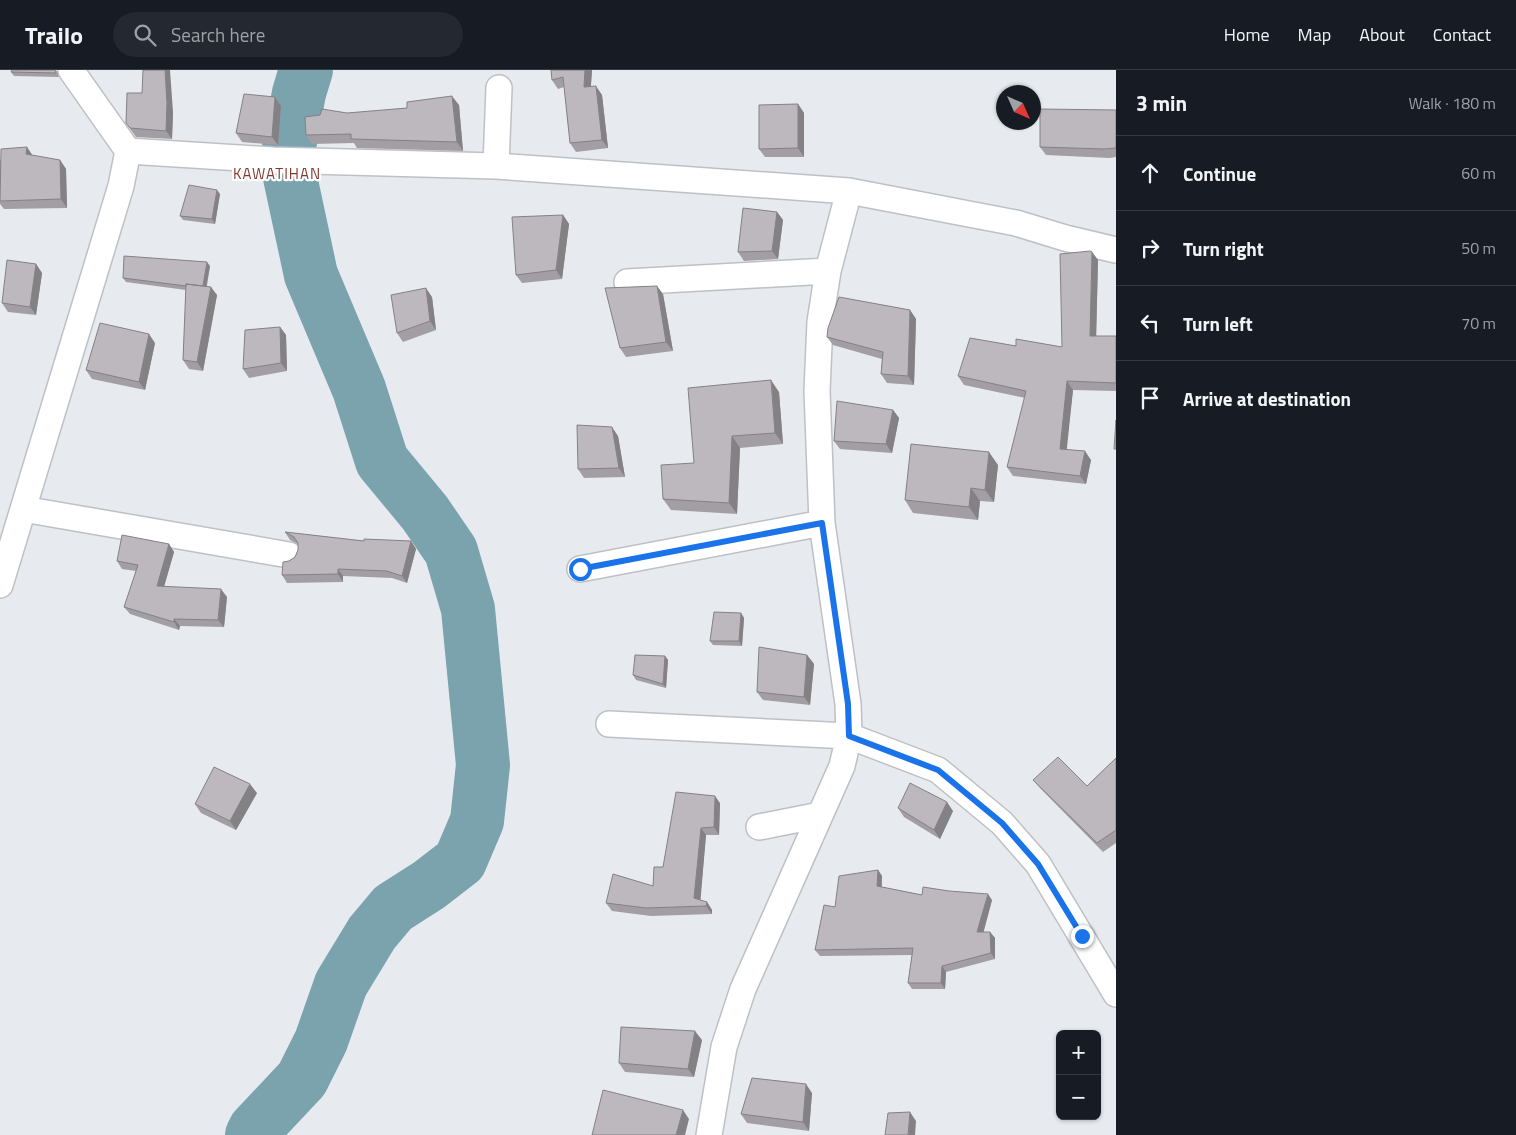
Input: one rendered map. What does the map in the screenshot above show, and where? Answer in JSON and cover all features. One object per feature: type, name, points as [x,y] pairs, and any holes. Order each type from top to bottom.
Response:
[{"type":"street","points":[[0,585],[121,186],[128,151],[71,70]]},
{"type":"street","points":[[496,166],[499,88]]},
{"type":"street","points":[[128,151],[282,160],[496,166],[849,191],[1016,224],[1116,250]]},
{"type":"street","points":[[709,1135],[724,1047],[743,988],[842,766],[849,736],[848,704],[822,523],[818,391],[820,322],[828,271],[849,191]]},
{"type":"street","points":[[627,282],[828,271]]},
{"type":"street","points":[[23,509],[289,554]]},
{"type":"street","points":[[580,569],[822,523]]},
{"type":"street","points":[[609,724],[849,736],[938,770],[1002,823],[1038,864],[1116,994]]},
{"type":"street","points":[[759,827],[820,815]]},
{"type":"building","points":[[12,70],[55,70],[56,73],[11,72]]},
{"type":"building","points":[[143,70],[165,70],[166,131],[130,128],[126,123],[127,93],[142,93]]},
{"type":"building","points":[[551,70],[585,70],[584,87],[596,86],[602,140],[570,143],[563,77],[552,80]]},
{"type":"building","points":[[244,94],[275,97],[272,137],[236,133]]},
{"type":"building","points":[[452,96],[457,142],[351,139],[351,134],[306,135],[305,117],[320,115],[322,109],[347,113],[407,108],[407,102]]},
{"type":"building","points":[[798,104],[798,148],[759,149],[759,105]]},
{"type":"building","points":[[1041,109],[1116,110],[1116,148],[1040,147]]},
{"type":"building","points":[[27,147],[26,154],[60,160],[61,199],[0,201],[1,149]]},
{"type":"building","points":[[189,185],[217,190],[212,219],[180,216]]},
{"type":"building","points":[[743,208],[777,212],[772,251],[738,252]]},
{"type":"building","points":[[563,215],[556,270],[516,275],[512,217]]},
{"type":"building","points":[[1092,252],[1090,336],[1116,336],[1116,383],[1067,381],[1060,449],[1085,451],[1080,476],[1007,467],[1026,391],[958,376],[970,338],[1016,346],[1016,339],[1062,347],[1060,254]]},
{"type":"building","points":[[124,256],[207,262],[203,286],[186,284],[186,286],[123,278]]},
{"type":"building","points":[[7,260],[36,264],[30,307],[2,303]]},
{"type":"building","points":[[186,284],[211,287],[197,362],[183,360]]},
{"type":"building","points":[[657,286],[666,342],[620,348],[605,288]]},
{"type":"building","points":[[426,288],[430,321],[397,333],[391,295]]},
{"type":"building","points":[[839,297],[910,310],[908,376],[881,374],[883,352],[827,337],[828,328]]},
{"type":"building","points":[[100,323],[149,334],[139,382],[86,370]]},
{"type":"building","points":[[280,327],[281,363],[243,369],[245,330]]},
{"type":"building","points":[[771,380],[775,433],[732,436],[729,503],[663,499],[661,465],[694,463],[688,388]]},
{"type":"building","points":[[837,401],[893,410],[886,444],[834,441]]},
{"type":"building","points":[[1116,420],[1116,449],[1114,449]]},
{"type":"building","points":[[577,425],[612,427],[619,468],[578,469]]},
{"type":"building","points":[[911,444],[989,452],[985,490],[971,488],[969,507],[905,500]]},
{"type":"building","points":[[285,532],[364,541],[364,539],[411,541],[402,576],[387,571],[338,569],[338,574],[282,575],[283,562],[295,557],[298,550],[298,543],[294,537]]},
{"type":"building","points":[[122,535],[169,544],[157,586],[221,589],[218,620],[174,619],[174,622],[124,607],[138,565],[117,561]]},
{"type":"building","points":[[714,612],[741,613],[739,641],[710,641]]},
{"type":"building","points":[[759,647],[807,655],[804,697],[757,692]]},
{"type":"building","points":[[635,655],[665,656],[663,684],[633,675]]},
{"type":"building","points":[[1058,757],[1087,786],[1116,758],[1116,830],[1097,843],[1033,780]]},
{"type":"building","points":[[214,767],[250,784],[230,821],[195,804]]},
{"type":"building","points":[[910,783],[947,802],[934,830],[898,808]]},
{"type":"building","points":[[676,792],[715,796],[714,827],[701,828],[694,898],[707,902],[706,906],[646,908],[606,903],[613,874],[653,886],[654,867],[663,867]]},
{"type":"building","points":[[878,870],[877,886],[922,895],[923,887],[988,894],[977,932],[990,932],[991,953],[942,966],[941,983],[908,983],[913,948],[815,950],[824,905],[835,907],[839,876]]},
{"type":"building","points":[[621,1027],[695,1031],[688,1069],[619,1063]]},
{"type":"building","points":[[752,1078],[806,1084],[803,1122],[741,1114]]},
{"type":"building","points":[[603,1090],[683,1110],[676,1135],[592,1135]]},
{"type":"building","points":[[910,1112],[908,1135],[885,1135],[888,1113]]},
{"type":"waterway","points":[[289,147],[299,93],[306,70]]},
{"type":"waterway","points":[[252,1135],[255,1129],[302,1079],[321,1041],[341,984],[372,933],[393,908],[429,885],[460,861],[477,821],[483,765],[468,609],[451,551],[425,513],[382,461],[359,389],[311,275],[290,177]]},
{"type":"district","name":"KAWATIHAN","points":[[277,174]]},
{"type":"route","points":[[580,569],[822,523],[848,704],[849,736],[938,770],[1002,823],[1038,864],[1082,936]]}]
